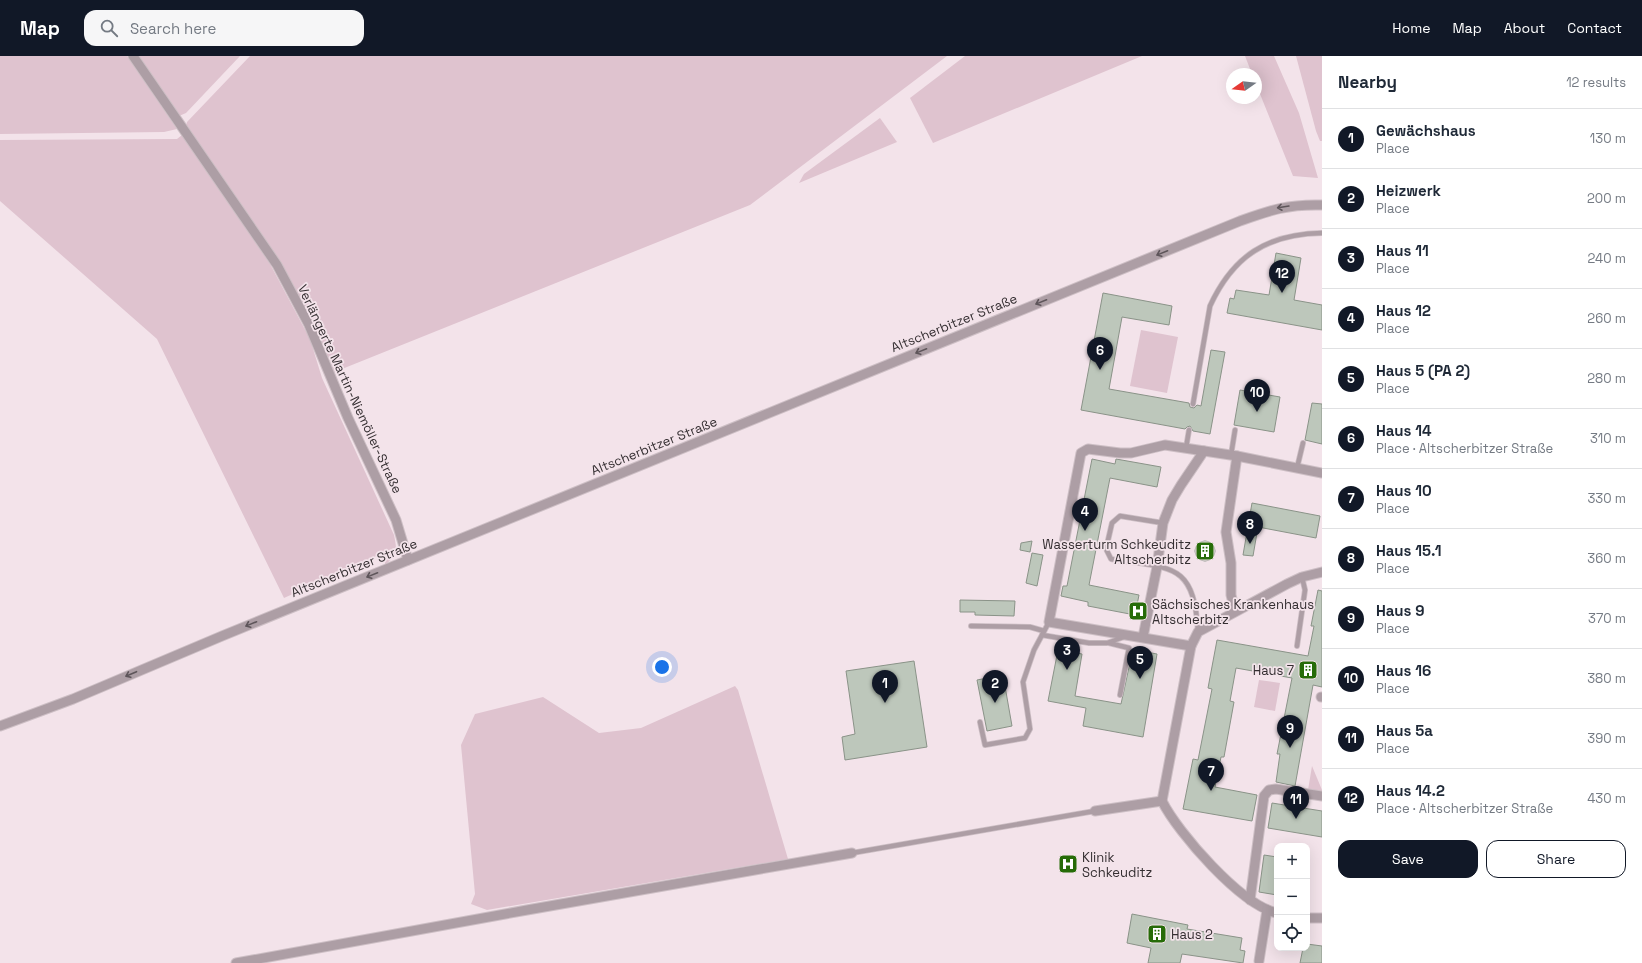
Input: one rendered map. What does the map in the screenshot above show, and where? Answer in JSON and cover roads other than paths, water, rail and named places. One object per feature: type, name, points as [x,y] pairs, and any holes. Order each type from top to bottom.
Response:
[{"type":"street","name":"Verlängerte Martin-Niemöller-Straße","points":[[133,56],[277,265],[310,326],[348,418],[396,520],[408,560]]},
{"type":"street","name":"Altscherbitzer Straße","points":[[0,726],[73,699],[408,560],[1240,221],[1276,208],[1301,204],[1322,205]]},
{"type":"street","points":[[1191,646],[1049,622],[1081,453],[1088,449],[1120,453],[1165,445],[1234,455],[1322,473]]},
{"type":"street","points":[[1143,637],[1157,567],[1163,523],[1172,500],[1204,451]]},
{"type":"street","points":[[1234,455],[1226,532],[1231,563],[1231,595],[1235,611]]},
{"type":"street","points":[[1274,912],[1267,910],[1250,900],[1209,863],[1168,811],[1162,800],[1191,646],[1198,632],[1235,611],[1302,577],[1322,572]]},
{"type":"street","points":[[1250,900],[1264,796],[1269,790],[1276,789],[1322,796]]},
{"type":"street","points":[[1095,811],[1162,800]]},
{"type":"street","points":[[236,963],[852,853]]},
{"type":"street","points":[[1259,961],[1267,910]]},
{"type":"street","points":[[1310,918],[1322,918]]},
{"type":"lane","points":[[1193,404],[1210,306],[1230,272],[1247,255],[1264,244],[1283,237],[1302,233],[1322,233]]},
{"type":"lane","points":[[1186,448],[1189,430]]},
{"type":"lane","points":[[1234,455],[1235,430]]},
{"type":"lane","points":[[1297,468],[1303,442]]},
{"type":"lane","points":[[1163,523],[1120,516],[1112,523],[1106,549],[1111,559],[1173,570],[1185,580],[1194,599],[1198,632]]},
{"type":"lane","points":[[1297,646],[1305,590],[1302,577]]},
{"type":"lane","points":[[980,722],[985,745],[1025,738],[1028,735],[1030,729],[1023,682],[1034,650],[1049,622]]},
{"type":"lane","points":[[971,626],[1030,627],[1043,633],[1089,643],[1107,643],[1129,648],[1120,695]]},
{"type":"lane","points":[[1107,643],[1129,635]]},
{"type":"lane","points":[[852,853],[1095,811]]},
{"type":"place","name":"Haus 14.2","points":[[1282,293]]},
{"type":"place","name":"Haus 14","points":[[1100,370]]},
{"type":"place","name":"Haus 16","points":[[1257,412]]},
{"type":"place","name":"Haus 12","points":[[1085,531]]},
{"type":"place","name":"Haus 15.1","points":[[1250,544]]},
{"type":"place","name":"Wasserturm Schkeuditz Altscherbitz","points":[[1205,551]]},
{"type":"place","name":"Sächsisches Krankenhaus Altscherbitz","points":[[1138,611]]},
{"type":"place","name":"Haus 11","points":[[1067,670]]},
{"type":"place","name":"Haus 7","points":[[1308,670]]},
{"type":"place","name":"Haus 5 (PA 2)","points":[[1140,679]]},
{"type":"place","name":"Gewächshaus","points":[[885,703]]},
{"type":"place","name":"Heizwerk","points":[[995,703]]},
{"type":"place","name":"Haus 9","points":[[1290,748]]},
{"type":"place","name":"Haus 10","points":[[1211,791]]},
{"type":"place","name":"Haus 5a","points":[[1296,819]]},
{"type":"place","name":"Klinik Schkeuditz","points":[[1068,864]]},
{"type":"place","name":"Haus 2","points":[[1157,934]]}]
